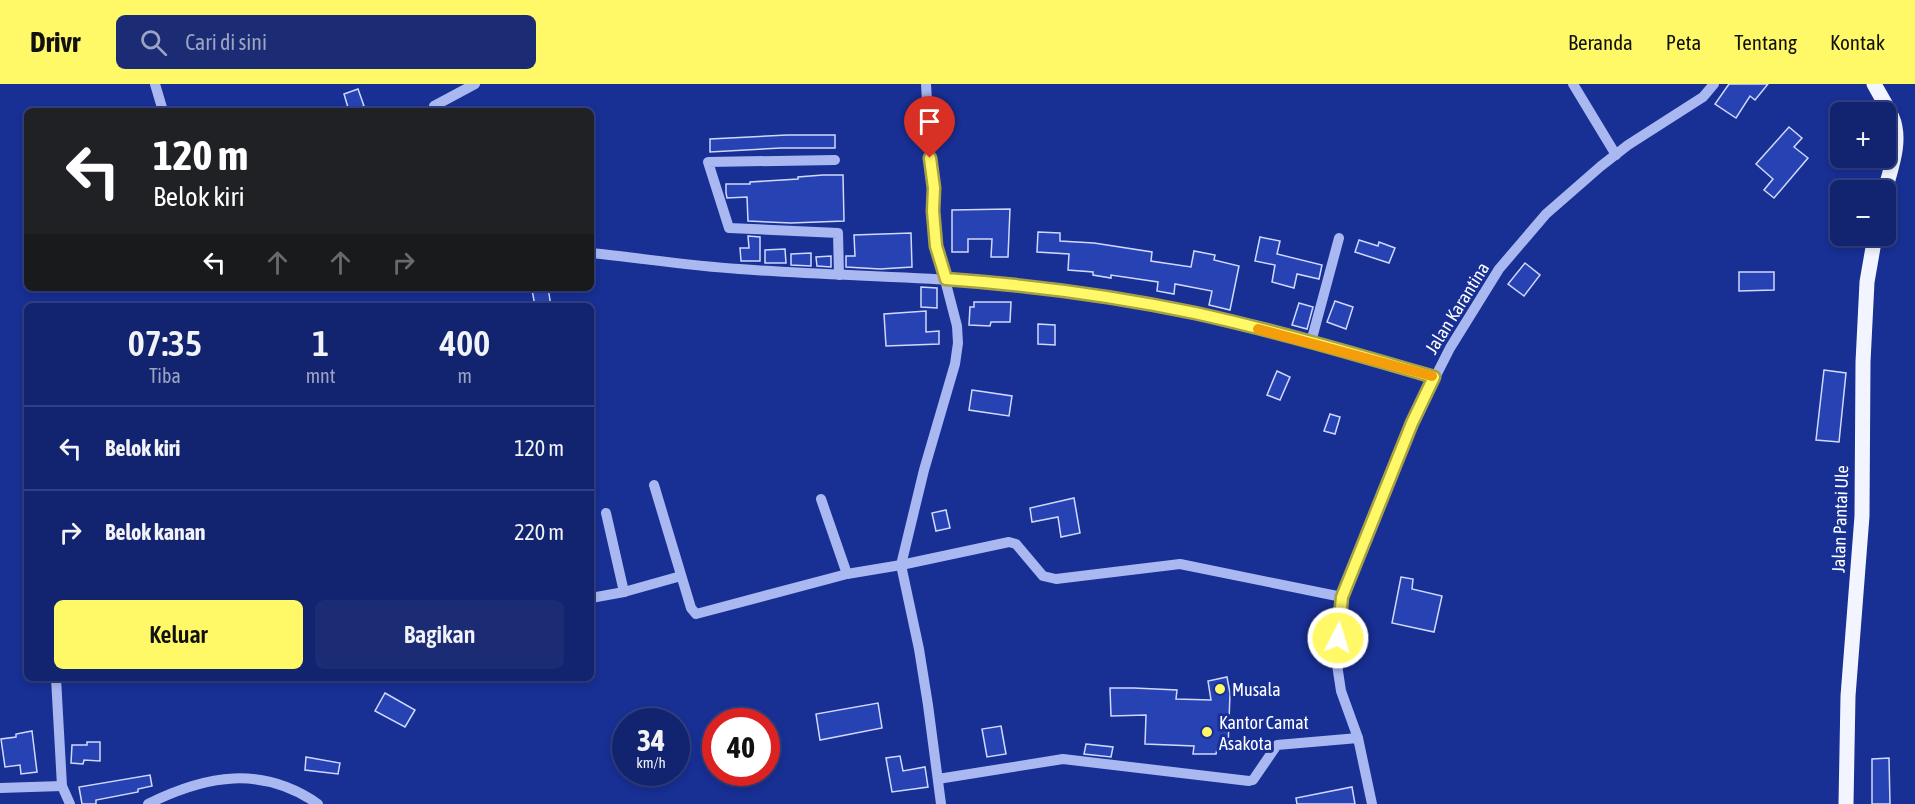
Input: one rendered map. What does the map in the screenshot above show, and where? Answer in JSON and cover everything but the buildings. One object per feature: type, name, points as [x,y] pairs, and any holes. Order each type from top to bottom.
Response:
[{"type":"main road","points":[[1874,84],[1893,119],[1895,152],[1888,180]]},
{"type":"main road","name":"Jalan Pantai Ule","points":[[1846,804],[1848,696],[1862,516],[1863,362],[1867,282],[1873,246]]},
{"type":"street","points":[[155,84],[162,108]]},
{"type":"street","points":[[434,106],[475,84]]},
{"type":"street","points":[[926,84],[936,246],[957,326],[958,343],[955,364],[924,470],[901,565],[921,660],[941,804]]},
{"type":"street","points":[[1573,84],[1616,154]]},
{"type":"street","name":"Jalan Karantina","points":[[1372,804],[1358,738],[1341,691],[1336,658],[1342,597],[1412,423],[1450,348],[1499,269],[1546,214],[1616,154],[1703,97],[1714,84]]},
{"type":"street","points":[[835,160],[708,162],[729,228],[838,233],[838,275]]},
{"type":"street","points":[[1311,342],[1339,237]]},
{"type":"street","points":[[594,253],[737,269],[946,279],[1058,290],[1129,300],[1196,313],[1311,342],[1434,377]]},
{"type":"street","points":[[654,485],[691,608],[696,614],[847,574],[1013,542],[1043,576],[1056,579],[1180,564],[1342,597]]},
{"type":"street","points":[[820,500],[847,574]]},
{"type":"street","points":[[606,513],[624,592]]},
{"type":"street","points":[[594,597],[624,592],[681,576]]},
{"type":"street","points":[[56,681],[62,786],[70,804]]},
{"type":"street","points":[[938,779],[1064,759],[1249,781],[1253,780],[1277,745],[1358,738]]},
{"type":"street","points":[[148,804],[198,784],[228,777],[283,785],[318,804]]},
{"type":"street","points":[[0,788],[62,786]]},
{"type":"slow traffic","points":[[1258,329],[1432,376]]},
{"type":"place","name":"Musala","points":[[1220,689]]},
{"type":"place","name":"Kantor Camat Asakota","points":[[1207,732]]},
{"type":"route","points":[[930,158],[934,188],[936,246],[946,279],[1058,290],[1129,300],[1196,313],[1311,342],[1434,377],[1412,423],[1342,597],[1338,638]]}]
